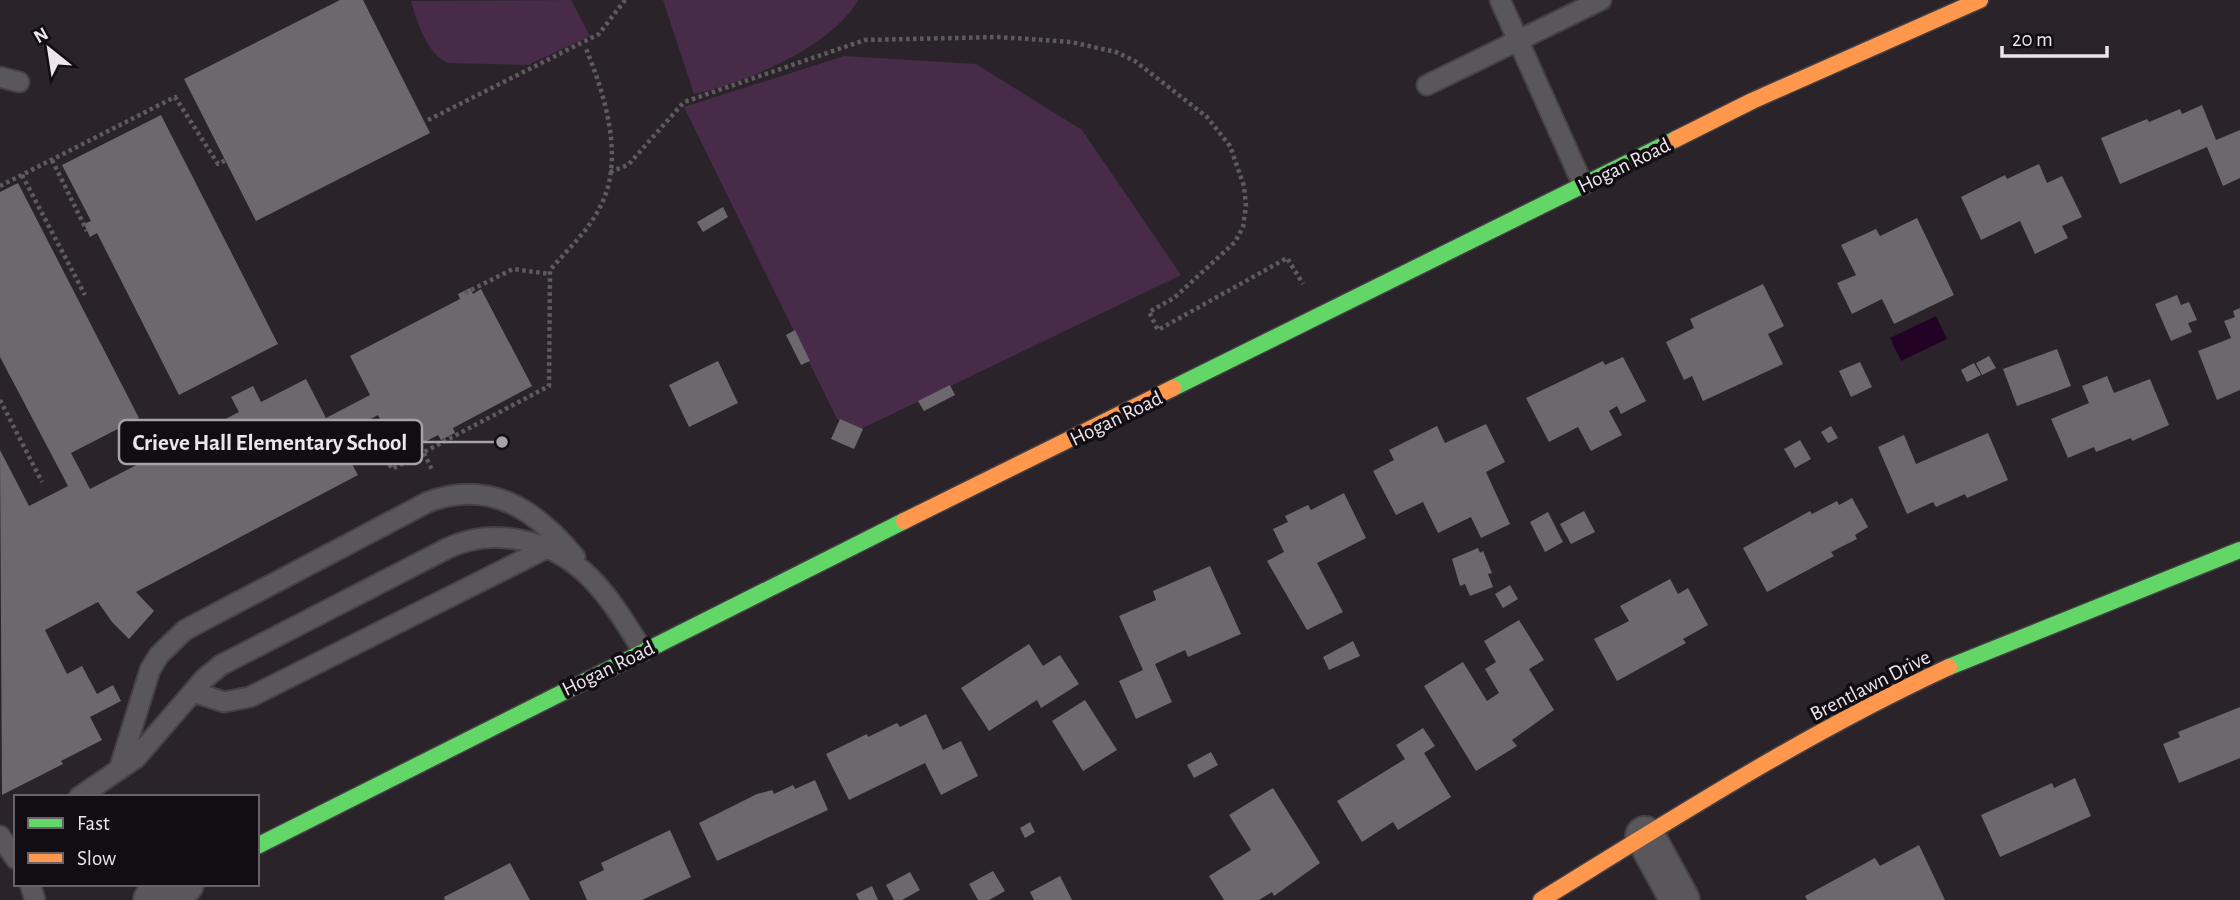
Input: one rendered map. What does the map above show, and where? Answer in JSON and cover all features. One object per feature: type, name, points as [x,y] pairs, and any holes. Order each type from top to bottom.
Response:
[{"type":"street","name":"Hogan Road","points":[[259,845],[643,651],[1752,101],[1980,0]]},
{"type":"street","name":"Brentlawn Drive","points":[[1541,900],[1775,757],[1866,707],[2048,626],[2240,550]]},
{"type":"street","points":[[1645,836],[1680,900]]},
{"type":"street","points":[[153,900],[180,886]]},
{"type":"lane","points":[[1500,0],[1583,185]]},
{"type":"lane","points":[[1427,85],[1601,0]]},
{"type":"lane","points":[[118,771],[150,670],[159,655],[185,629],[428,502],[454,496],[509,501],[530,511],[558,535],[598,584],[643,651]]},
{"type":"lane","points":[[82,795],[118,771],[153,742],[193,692],[221,665],[462,542],[501,537],[549,547],[575,562],[598,584]]},
{"type":"lane","points":[[193,692],[224,702],[250,697],[549,547]]},
{"type":"lane","points":[[0,836],[14,856]]},
{"type":"path","points":[[428,120],[599,34],[625,0]]},
{"type":"path","points":[[610,172],[628,165],[684,102],[850,43],[885,37],[945,36],[1071,42],[1116,52],[1135,61],[1207,117],[1230,146],[1239,167],[1246,206],[1243,227],[1224,255],[1174,298],[1149,312],[1158,330],[1287,258],[1306,289]]},
{"type":"path","points":[[367,421],[393,469],[545,390],[551,376],[550,270],[597,213],[607,190],[610,172],[607,115],[601,87],[585,46]]},
{"type":"path","points":[[0,186],[175,97],[218,164],[226,160]]},
{"type":"path","points":[[52,160],[87,231]]},
{"type":"path","points":[[22,175],[85,295]]},
{"type":"path","points":[[465,293],[513,270],[550,274]]},
{"type":"path","points":[[0,400],[42,482]]},
{"type":"shaded area","points":[[571,0],[590,36],[528,65],[449,63],[441,59],[424,37],[411,1]]},
{"type":"shaded area","points":[[663,0],[858,0],[846,17],[829,33],[808,47],[761,72],[694,94]]},
{"type":"shaded area","points":[[844,56],[976,64],[1082,130],[1181,275],[861,429],[837,419],[684,107]]},
{"type":"shaded area","points":[[1936,316],[1947,339],[1901,361],[1890,338]]},
{"type":"building","points":[[340,0],[363,0],[430,133],[256,221],[184,79]]},
{"type":"building","points":[[2202,105],[2216,140],[2240,130],[2240,178],[2223,186],[2207,147],[2120,184],[2101,138],[2147,119],[2149,122],[2180,109],[2182,114]]},
{"type":"building","points":[[161,115],[278,344],[179,395],[97,233],[90,237],[84,224],[91,221],[62,165]]},
{"type":"building","points":[[2039,164],[2047,183],[2062,176],[2082,217],[2062,226],[2068,238],[2035,254],[2020,221],[1981,240],[1961,197],[2005,175],[2007,179]]},
{"type":"building","points":[[18,183],[139,418],[71,453],[90,489],[239,412],[231,397],[253,386],[261,402],[306,379],[326,418],[370,395],[350,356],[460,299],[458,294],[470,288],[473,294],[481,289],[532,386],[453,428],[455,433],[441,440],[438,435],[399,456],[378,415],[337,437],[358,475],[136,592],[154,611],[129,639],[112,622],[98,602],[45,630],[67,674],[82,666],[97,694],[113,685],[121,701],[90,717],[102,740],[61,761],[63,764],[2,795],[0,450],[29,506],[68,486],[0,357],[0,192]]},
{"type":"building","points":[[723,207],[728,217],[703,232],[697,222]]},
{"type":"building","points":[[1917,218],[1954,295],[1894,324],[1882,299],[1852,314],[1837,283],[1856,275],[1841,245],[1876,229],[1880,236]]},
{"type":"building","points":[[1763,284],[1784,326],[1768,334],[1783,364],[1703,401],[1692,376],[1684,380],[1666,342],[1694,328],[1690,319]]},
{"type":"building","points":[[2177,295],[2181,305],[2189,302],[2197,320],[2188,323],[2192,332],[2171,341],[2155,304]]},
{"type":"building","points":[[2240,308],[2240,390],[2217,400],[2198,351],[2231,338],[2224,321],[2235,317],[2233,311]]},
{"type":"building","points":[[795,330],[810,361],[801,365],[786,335]]},
{"type":"building","points":[[2057,349],[2071,386],[2017,406],[2003,369]]},
{"type":"building","points":[[1989,356],[1996,368],[1982,375],[1976,363]]},
{"type":"building","points":[[1623,357],[1646,401],[1621,414],[1617,406],[1609,411],[1622,435],[1591,451],[1578,427],[1549,442],[1526,398],[1603,361],[1605,365]]},
{"type":"building","points":[[718,361],[738,403],[689,427],[669,385]]},
{"type":"building","points":[[1860,362],[1872,387],[1851,397],[1839,371]]},
{"type":"building","points":[[1974,363],[1981,375],[1967,382],[1961,370]]},
{"type":"building","points":[[2107,376],[2114,393],[2150,379],[2169,425],[2132,441],[2131,438],[2096,452],[2094,447],[2068,458],[2051,419],[2089,403],[2082,386]]},
{"type":"building","points":[[950,385],[955,395],[924,411],[918,401]]},
{"type":"building","points":[[840,419],[863,429],[854,449],[831,439]]},
{"type":"building","points":[[1486,424],[1505,462],[1486,472],[1510,524],[1481,538],[1471,517],[1438,533],[1423,502],[1396,515],[1373,471],[1394,460],[1389,450],[1437,426],[1445,443]]},
{"type":"building","points":[[1831,426],[1838,438],[1828,443],[1821,432]]},
{"type":"building","points":[[1988,433],[2008,480],[1967,498],[1965,494],[1936,507],[1933,502],[1907,514],[1878,447],[1904,435],[1916,464]]},
{"type":"building","points":[[1800,440],[1811,459],[1795,468],[1784,449]]},
{"type":"building","points":[[1344,493],[1366,538],[1317,563],[1343,612],[1307,630],[1267,561],[1284,552],[1273,529],[1288,522],[1285,516],[1308,505],[1311,510]]},
{"type":"building","points":[[1852,498],[1868,527],[1855,535],[1857,539],[1831,552],[1834,556],[1767,592],[1743,548],[1810,511],[1812,514],[1837,501],[1839,505]]},
{"type":"building","points":[[1584,511],[1595,532],[1571,544],[1560,524]]},
{"type":"building","points":[[1548,512],[1563,542],[1545,552],[1530,522]]},
{"type":"building","points":[[1478,548],[1480,553],[1483,551],[1492,573],[1488,574],[1493,587],[1470,596],[1465,584],[1460,586],[1452,559]]},
{"type":"building","points":[[1210,566],[1241,634],[1188,657],[1185,650],[1155,664],[1172,702],[1136,719],[1119,681],[1143,670],[1119,616],[1156,600],[1153,591]]},
{"type":"building","points":[[1670,579],[1678,594],[1688,588],[1708,625],[1683,639],[1686,643],[1617,681],[1594,639],[1629,621],[1620,606]]},
{"type":"building","points":[[1510,585],[1518,599],[1503,608],[1495,594]]},
{"type":"building","points":[[1519,620],[1544,660],[1529,669],[1554,710],[1512,740],[1517,746],[1476,771],[1424,686],[1463,662],[1487,701],[1499,693],[1485,669],[1496,662],[1484,641]]},
{"type":"building","points":[[1353,641],[1360,656],[1329,670],[1323,657]]},
{"type":"building","points":[[1029,644],[1043,666],[1060,655],[1079,684],[1041,708],[1037,700],[989,731],[961,688]]},
{"type":"building","points":[[1085,700],[1117,750],[1083,771],[1052,721]]},
{"type":"building","points":[[2240,707],[2240,758],[2179,783],[2163,744],[2180,737],[2178,732]]},
{"type":"building","points":[[926,714],[943,750],[961,741],[978,776],[941,795],[925,763],[849,800],[826,754],[867,734],[868,737],[897,723],[900,727]]},
{"type":"building","points":[[1423,728],[1435,746],[1424,753],[1451,797],[1398,830],[1393,822],[1362,842],[1337,801],[1405,759],[1396,745]]},
{"type":"building","points":[[1211,752],[1218,765],[1194,778],[1187,765]]},
{"type":"building","points":[[2075,778],[2091,816],[2000,857],[1981,815],[2052,783],[2054,788]]},
{"type":"building","points":[[815,780],[828,810],[717,861],[699,823],[757,794],[772,790],[774,794],[793,785],[795,789]]},
{"type":"building","points":[[1273,788],[1320,863],[1274,896],[1272,892],[1259,900],[1224,900],[1209,876],[1251,850],[1229,815]]},
{"type":"building","points":[[1030,822],[1035,832],[1025,838],[1020,828]]},
{"type":"building","points":[[670,830],[691,877],[642,900],[587,900],[579,882],[604,870],[601,863]]},
{"type":"building","points":[[1919,845],[1945,900],[1807,900],[1805,896],[1875,858],[1880,866]]},
{"type":"building","points":[[510,863],[530,900],[445,900],[444,897]]},
{"type":"building","points":[[993,871],[1005,891],[989,900],[978,900],[969,884]]},
{"type":"building","points":[[910,872],[920,890],[902,900],[894,900],[886,885]]},
{"type":"building","points":[[1060,876],[1072,900],[1034,900],[1030,892]]},
{"type":"building","points":[[872,886],[878,900],[859,900],[856,894]]},
{"type":"traffic: fast","points":[[1173,388],[1676,139]]},
{"type":"traffic: fast","points":[[259,845],[904,521]]},
{"type":"traffic: fast","points":[[1949,667],[2240,550]]},
{"type":"traffic: slow","points":[[1676,139],[1752,101],[1980,0]]},
{"type":"traffic: slow","points":[[904,521],[1173,388]]},
{"type":"traffic: slow","points":[[1541,900],[1792,748],[1949,667]]},
{"type":"place","name":"Crieve Hall Elementary School","points":[[502,442]]}]
